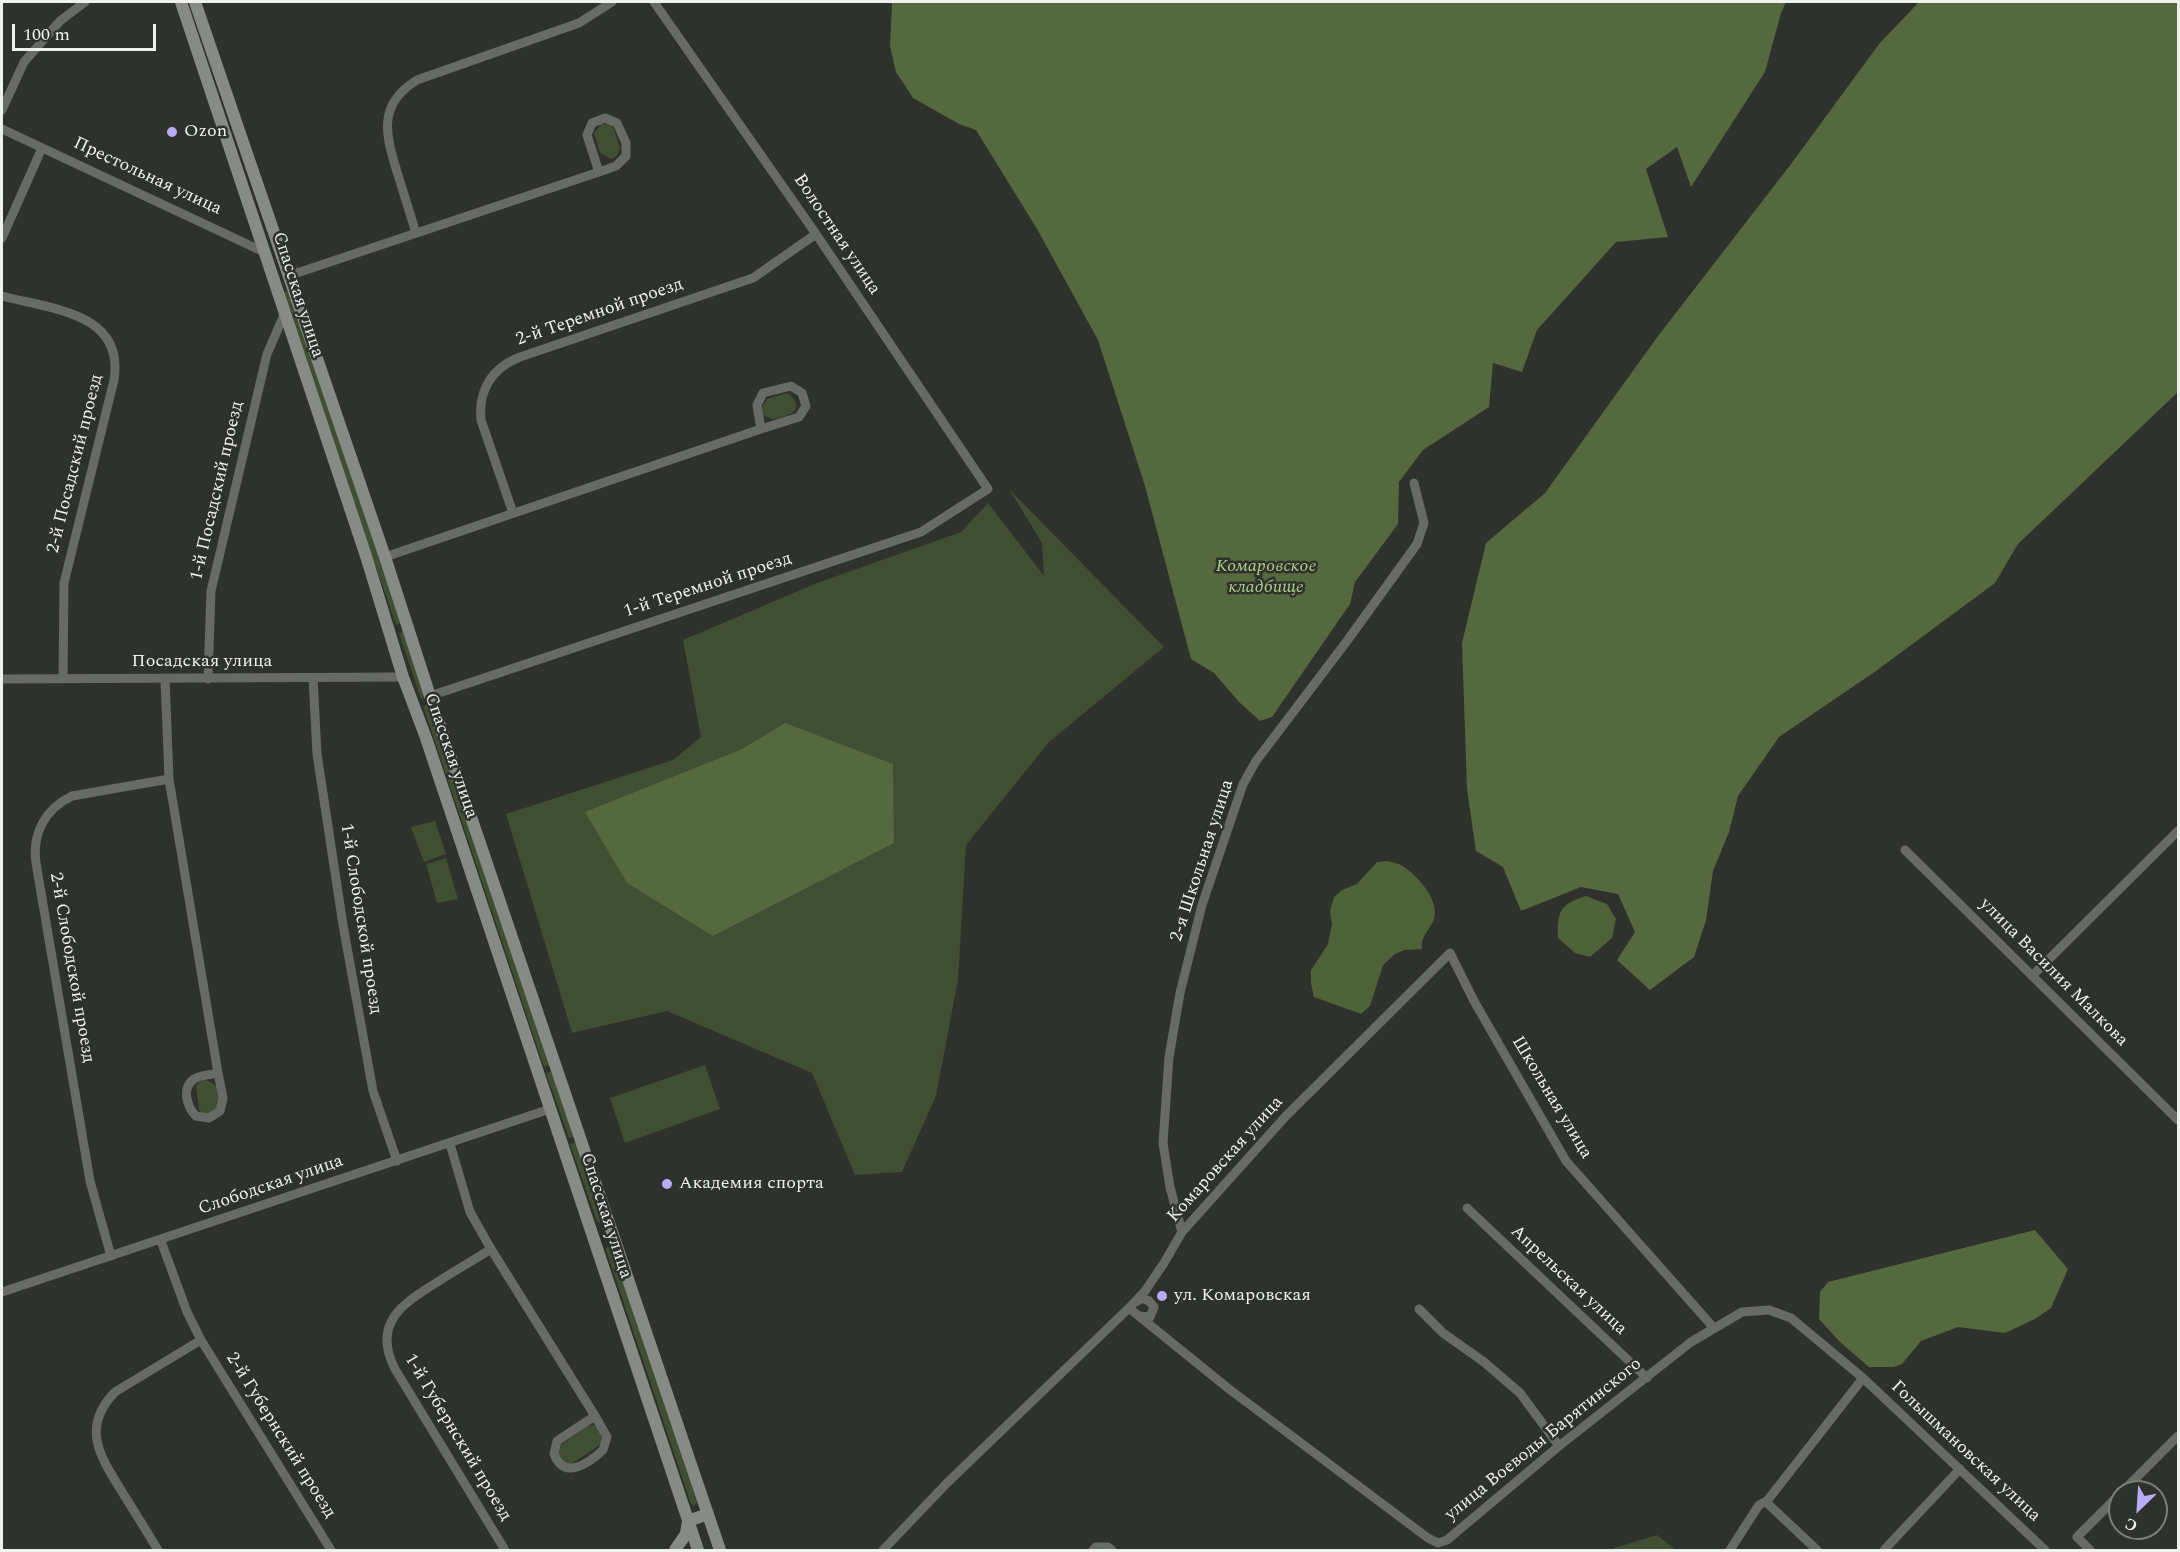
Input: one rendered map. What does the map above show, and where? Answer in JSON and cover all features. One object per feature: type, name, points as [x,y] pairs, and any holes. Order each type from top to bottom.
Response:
[{"type":"street","points":[[2,110],[24,62],[60,21],[85,2]]},
{"type":"street","name":"Спасская улица","points":[[181,2],[366,556],[404,677],[698,1551]]},
{"type":"street","name":"Спасская улица","points":[[195,2],[720,1551]]},
{"type":"street","points":[[416,233],[387,136],[386,126],[391,107],[401,91],[417,80],[579,23],[612,2]]},
{"type":"street","name":"Волостная улица","points":[[654,2],[816,234],[988,489]]},
{"type":"street","points":[[288,273],[300,272],[599,172],[622,162],[627,150],[617,123],[605,118],[592,123],[587,135],[599,172]]},
{"type":"street","name":"Престольная улица","points":[[2,129],[264,252]]},
{"type":"street","points":[[2,238],[42,148]]},
{"type":"street","name":"2-й Теремной проезд","points":[[513,513],[481,420],[481,400],[484,390],[495,373],[511,360],[753,278],[816,234]]},
{"type":"street","points":[[264,252],[279,250]]},
{"type":"street","name":"2-й Посадский проезд","points":[[2,296],[72,314],[93,323],[108,338],[116,359],[114,381],[64,583],[63,679]]},
{"type":"street","name":"1-й Посадский проезд","points":[[208,679],[211,591],[267,354],[284,315]]},
{"type":"street","points":[[385,557],[799,417],[806,406],[802,393],[791,386],[763,393],[756,405],[761,429]]},
{"type":"street","name":"2-я Школьная улица","points":[[1182,1232],[1170,1187],[1163,1143],[1169,1057],[1180,993],[1202,905],[1243,784],[1256,761],[1417,544],[1424,523],[1414,483]]},
{"type":"street","name":"1-й Теремной проезд","points":[[430,696],[921,532],[988,489]]},
{"type":"street","name":"Посадская улица","points":[[2,679],[404,677]]},
{"type":"street","name":"1-й Слободской проезд","points":[[314,678],[317,754],[343,925],[373,1091],[397,1161]]},
{"type":"street","points":[[165,679],[169,779],[223,1098],[220,1111],[209,1118],[196,1116],[189,1105],[187,1090],[189,1084],[200,1076],[218,1073]]},
{"type":"street","name":"2-й Слободской проезд","points":[[111,1256],[90,1181],[36,863],[35,842],[48,814],[63,800],[72,796],[169,779]]},
{"type":"street","points":[[2032,976],[2178,831]]},
{"type":"street","name":"улица Василия Малкова","points":[[1905,850],[2178,1120]]},
{"type":"street","name":"Комаровская улица","points":[[883,1551],[947,1483],[1130,1307],[1145,1291],[1182,1232],[1285,1117],[1450,953]]},
{"type":"street","name":"Школьная улица","points":[[1450,953],[1474,1000],[1566,1161],[1713,1327]]},
{"type":"street","name":"Слободская улица","points":[[2,1292],[161,1241],[550,1109]]},
{"type":"street","points":[[450,1144],[470,1212],[595,1416],[606,1437],[603,1450],[580,1467],[560,1466],[554,1454],[557,1442],[595,1416]]},
{"type":"street","name":"Апрельская улица","points":[[1467,1208],[1647,1378]]},
{"type":"street","points":[[592,1234],[610,1228]]},
{"type":"street","name":"2-й Губернский проезд","points":[[161,1241],[187,1312],[201,1340],[331,1551]]},
{"type":"street","name":"1-й Губернский проезд","points":[[491,1249],[404,1304],[392,1320],[387,1350],[395,1369],[506,1551]]},
{"type":"street","points":[[1130,1307],[1142,1298],[1149,1300],[1154,1308],[1150,1317],[1139,1316]]},
{"type":"street","name":"улица Воеводы Барятинского","points":[[1130,1307],[1313,1453],[1438,1543],[1447,1540],[1559,1446],[1713,1327],[1743,1312],[1769,1310],[1791,1318]]},
{"type":"street","points":[[1419,1309],[1443,1333],[1484,1362],[1520,1393],[1559,1446]]},
{"type":"street","name":"Голышмановская улица","points":[[1791,1318],[1863,1378],[2045,1551]]},
{"type":"street","points":[[158,1551],[103,1461],[96,1441],[98,1419],[107,1400],[115,1392],[201,1340]]},
{"type":"street","name":"Голышмановская улица","points":[[1730,1551],[1760,1504],[1766,1502],[1863,1378]]},
{"type":"street","points":[[2134,1480],[2178,1436]]},
{"type":"street","points":[[1884,1551],[1960,1469]]},
{"type":"street","points":[[1766,1502],[1817,1551]]},
{"type":"street","points":[[2090,1551],[2077,1537],[2108,1506]]},
{"type":"street","points":[[675,1551],[686,1534],[688,1521],[708,1514]]},
{"type":"street","points":[[1093,1551],[1096,1547],[1108,1547],[1112,1551]]},
{"type":"shaded area","points":[[601,124],[613,127],[620,147],[617,156],[611,159],[600,153],[594,133]]},
{"type":"shaded area","points":[[288,291],[402,623],[396,625],[282,293]]},
{"type":"shaded area","points":[[787,393],[795,402],[795,411],[773,419],[764,416],[761,409],[767,399]]},
{"type":"shaded area","points":[[1009,489],[1164,647],[1049,742],[966,845],[958,980],[936,1096],[902,1172],[855,1175],[812,1073],[667,1011],[572,1033],[506,814],[673,760],[701,737],[683,640],[817,583],[961,532],[988,503],[1044,576],[1042,543]]},
{"type":"shaded area","points":[[405,631],[426,697],[421,699],[399,633]]},
{"type":"shaded area","points":[[429,704],[550,1065],[544,1067],[423,706]]},
{"type":"shaded area","points":[[435,821],[446,854],[424,862],[411,827]]},
{"type":"shaded area","points":[[446,858],[458,899],[437,903],[426,864]]},
{"type":"shaded area","points":[[1387,861],[1399,864],[1420,881],[1433,903],[1434,919],[1424,936],[1422,949],[1405,950],[1395,954],[1383,965],[1370,1006],[1361,1014],[1314,997],[1311,970],[1328,944],[1332,924],[1330,911],[1334,897],[1342,890],[1357,884],[1377,862]]},
{"type":"shaded area","points":[[1586,896],[1607,904],[1616,919],[1612,938],[1590,957],[1575,953],[1558,938],[1558,921],[1562,910],[1571,902]]},
{"type":"shaded area","points":[[705,1065],[720,1109],[625,1143],[610,1098]]},
{"type":"shaded area","points":[[553,1071],[575,1136],[569,1138],[546,1073]]},
{"type":"shaded area","points":[[205,1080],[211,1082],[217,1089],[218,1103],[214,1113],[204,1114],[199,1110],[196,1086]]},
{"type":"shaded area","points":[[577,1142],[602,1220],[599,1223],[570,1144]]},
{"type":"shaded area","points":[[607,1247],[612,1248],[697,1502],[694,1506],[691,1504],[606,1250]]},
{"type":"shaded area","points":[[593,1425],[603,1436],[601,1444],[570,1465],[558,1458],[561,1445],[588,1426]]},
{"type":"shaded area","points":[[1657,1535],[1676,1550],[1613,1550],[1614,1548]]},
{"type":"green space","name":"Комаровское кладбище","points":[[890,2],[1786,2],[1765,72],[1691,187],[1677,147],[1646,169],[1668,237],[1616,242],[1537,330],[1522,372],[1493,363],[1489,407],[1423,450],[1399,482],[1398,524],[1355,582],[1350,604],[1272,717],[1260,721],[1239,702],[1214,673],[1191,659],[1145,486],[1098,340],[1037,229],[976,130],[959,124],[913,98],[896,72],[890,46],[892,4]]},
{"type":"green space","points":[[1919,2],[2178,2],[2178,392],[2018,544],[1995,583],[1876,671],[1779,737],[1738,796],[1729,832],[1713,871],[1706,920],[1694,957],[1650,990],[1617,960],[1635,932],[1618,894],[1581,887],[1521,911],[1503,867],[1476,851],[1467,789],[1462,643],[1486,543],[1545,493],[1658,336],[1791,164],[1879,44]]},
{"type":"green space","points":[[785,723],[893,764],[894,843],[713,936],[627,883],[585,812],[740,750]]},
{"type":"green space","points":[[2035,1230],[2068,1269],[2051,1308],[2035,1319],[2005,1333],[1958,1327],[1921,1341],[1902,1364],[1894,1367],[1869,1367],[1840,1342],[1819,1319],[1820,1292],[1828,1282]]},
{"type":"place","name":"Ozon","points":[[172,132]]},
{"type":"place","name":"Академия спорта","points":[[667,1184]]},
{"type":"place","name":"ул. Комаровская","points":[[1162,1296]]}]
